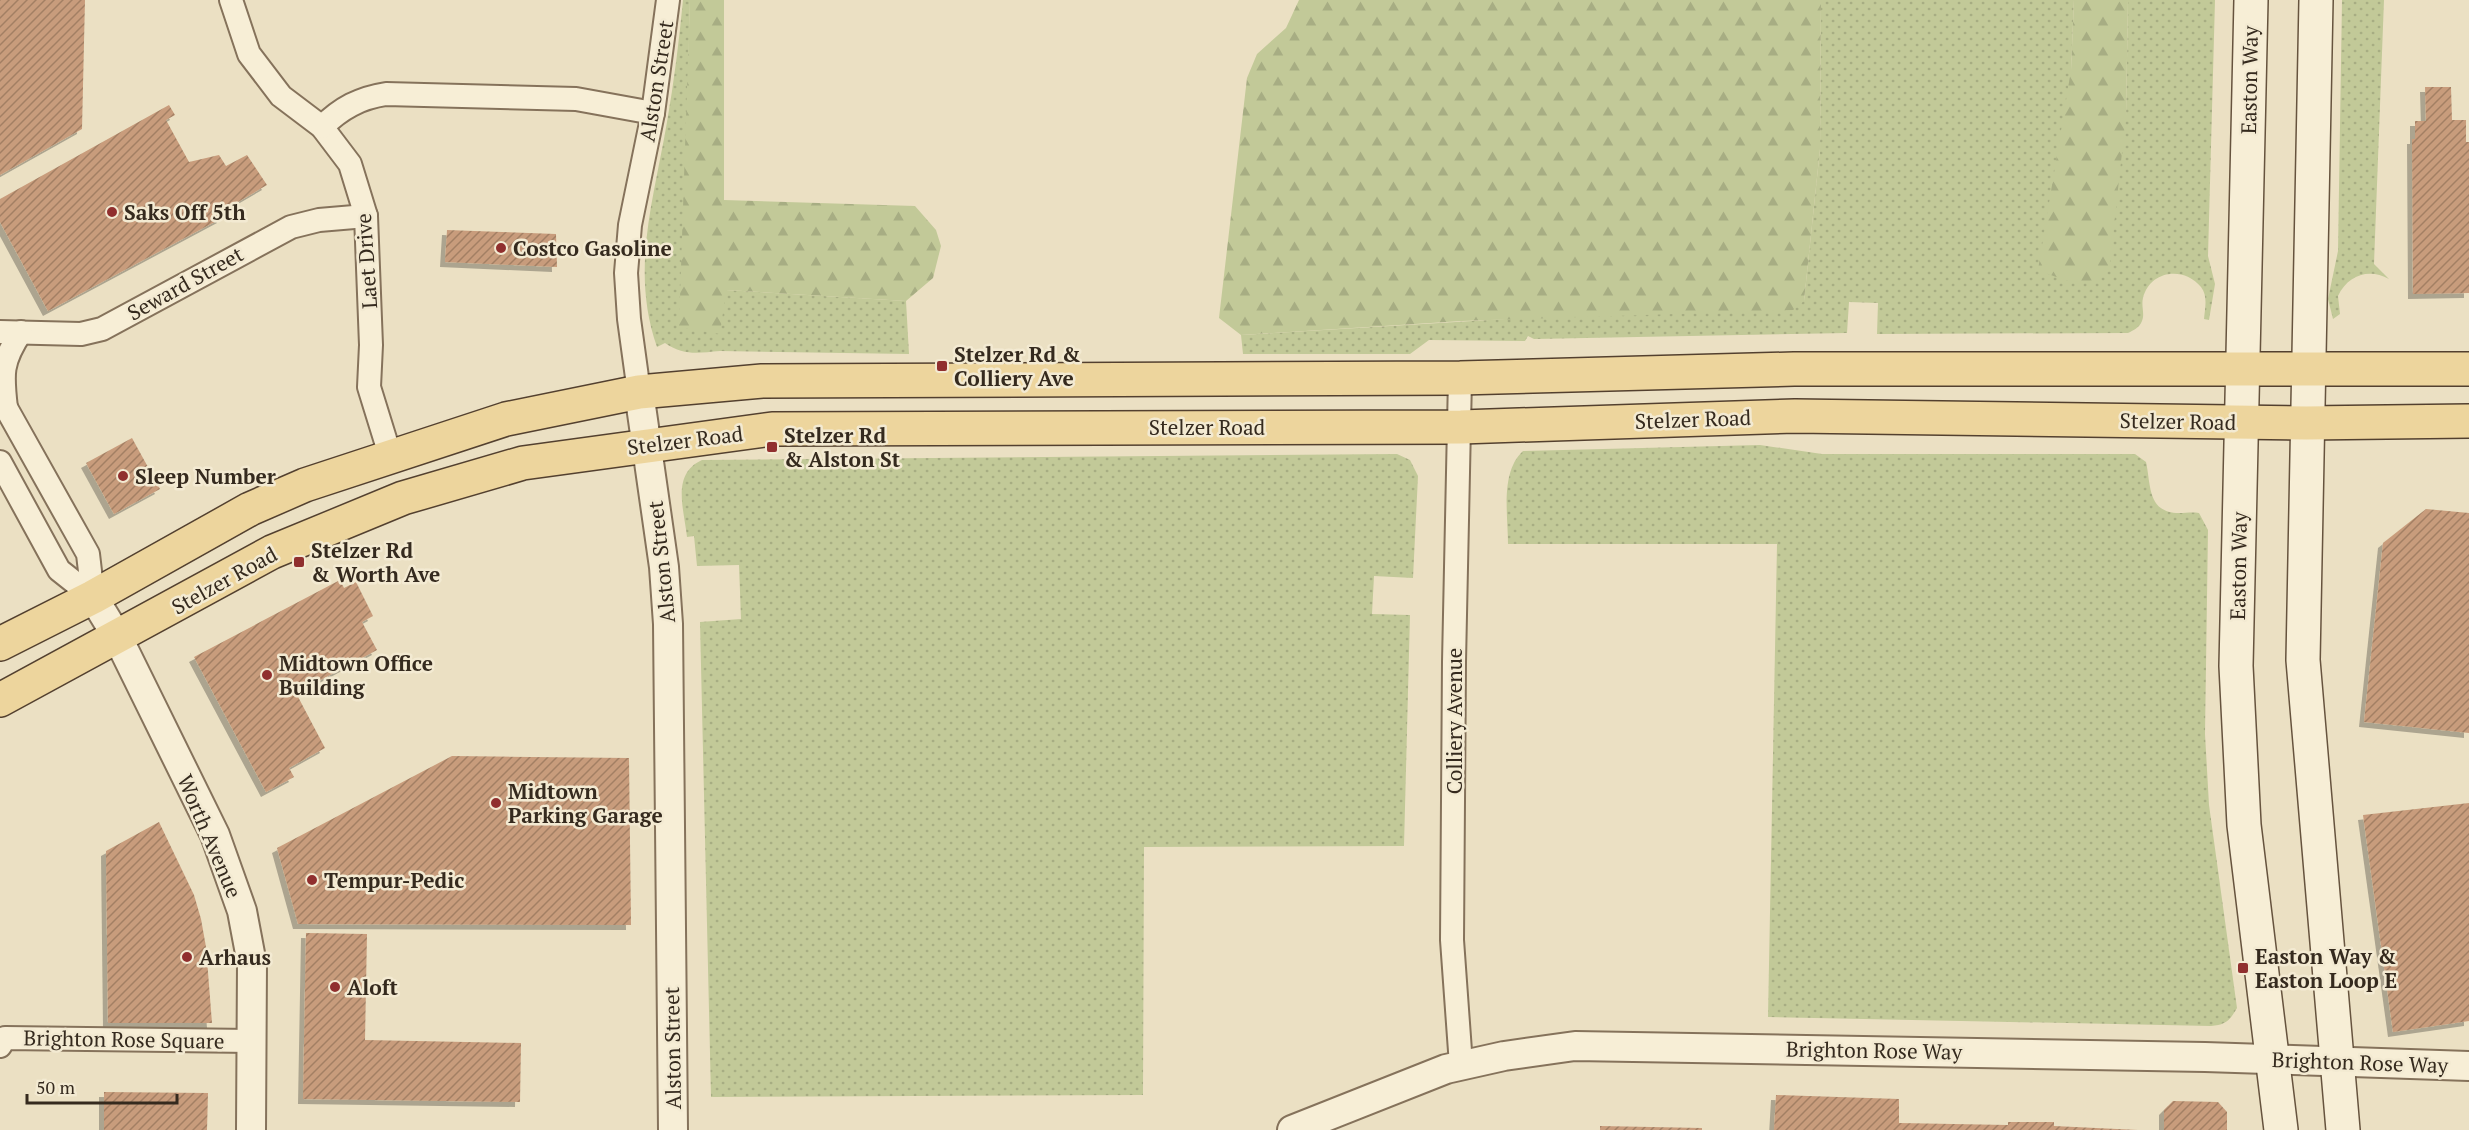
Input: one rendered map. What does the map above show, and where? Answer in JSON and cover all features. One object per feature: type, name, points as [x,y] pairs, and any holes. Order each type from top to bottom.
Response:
[{"type":"main road","name":"Easton Way","points":[[2251,0],[2236,666],[2238,742],[2244,825],[2282,1130]]},
{"type":"main road","points":[[2316,0],[2303,660],[2343,1130]]},
{"type":"main road","points":[[0,644],[93,597],[250,509],[305,485],[506,419],[639,392],[762,381],[1460,378],[1794,369],[2469,369]]},
{"type":"main road","name":"Stelzer Road","points":[[0,700],[118,638],[272,552],[403,498],[523,463],[648,444],[772,429],[1461,427],[1795,416],[2306,423],[2469,421]]},
{"type":"street","name":"Laet Drive","points":[[231,0],[249,54],[281,96],[322,128],[350,164],[366,216],[371,345],[369,387],[390,456]]},
{"type":"street","name":"Alston Street","points":[[668,0],[653,113],[630,225],[626,273],[629,319],[664,567],[668,624],[673,1130]]},
{"type":"street","points":[[322,128],[338,111],[366,97],[386,94],[576,99],[653,113]]},
{"type":"street","name":"Seward Street","points":[[10,332],[81,334],[102,329],[291,227],[319,220],[366,216]]},
{"type":"street","name":"Worth Avenue","points":[[10,332],[2,373],[3,403],[88,554],[93,597]]},
{"type":"street","name":"Colliery Avenue","points":[[1460,378],[1461,427],[1454,662],[1452,940],[1461,1065]]},
{"type":"street","name":"Worth Avenue","points":[[0,462],[59,570],[93,597],[118,638],[215,835],[242,911],[252,964],[250,1130]]},
{"type":"street","name":"Brighton Rose Square","points":[[0,1046],[5,1038],[252,1041]]},
{"type":"street","name":"Brighton Rose Way","points":[[1292,1130],[1415,1080],[1461,1065],[1549,1049],[1599,1045],[2274,1059],[2469,1066]]},
{"type":"green space","points":[[683,0],[690,0],[686,158],[726,290],[906,301],[909,354],[720,351],[691,353],[665,343],[657,347],[649,318],[645,290],[647,234],[672,92]]},
{"type":"green space","points":[[690,0],[724,0],[724,200],[915,206],[936,230],[941,246],[933,278],[906,301],[726,290],[720,334],[679,327]]},
{"type":"green space","points":[[1299,0],[1821,0],[1820,149],[1804,301],[1793,310],[1462,321],[1241,335],[1219,318],[1247,78],[1257,54],[1286,28]]},
{"type":"green space","points":[[1821,0],[2074,0],[2071,70],[2126,116],[2128,0],[2215,0],[2208,256],[2215,284],[2209,320],[2204,319],[2205,298],[2201,287],[2186,276],[2168,274],[2153,282],[2147,289],[2143,298],[2142,321],[2138,327],[2128,333],[1877,334],[1878,303],[1849,302],[1847,333],[1534,339],[1528,336],[1525,341],[1429,340],[1410,354],[1243,354],[1241,335],[1804,301],[1820,149]]},
{"type":"green space","points":[[2074,0],[2128,0],[2126,116],[2109,271],[2091,281],[2083,282],[2066,280],[2038,270],[2071,70]]},
{"type":"green space","points":[[2342,0],[2384,0],[2374,264],[2389,279],[2374,274],[2353,278],[2338,296],[2340,314],[2333,319],[2328,299],[2338,251]]},
{"type":"green space","points":[[1760,445],[1822,454],[2135,454],[2146,462],[2152,496],[2161,508],[2169,512],[2199,513],[2208,530],[2205,734],[2209,805],[2237,1008],[2227,1021],[2211,1026],[1768,1017],[1777,544],[1508,544],[1507,507],[1511,470],[1523,451]]},
{"type":"green space","points":[[1397,454],[1410,460],[1418,476],[1413,578],[1374,576],[1372,614],[1410,615],[1404,846],[1144,847],[1143,1095],[711,1097],[700,622],[741,619],[739,565],[697,566],[694,536],[687,537],[682,493],[686,474],[692,466],[702,460]]},
{"type":"building","points":[[0,0],[85,0],[82,129],[0,175]]},
{"type":"building","points":[[2425,87],[2451,87],[2452,120],[2466,120],[2466,142],[2469,142],[2469,293],[2413,294],[2412,139],[2415,139],[2415,121],[2426,121]]},
{"type":"building","points":[[169,105],[175,115],[166,120],[189,162],[219,155],[226,166],[247,155],[267,185],[219,213],[222,218],[48,311],[0,222],[0,199]]},
{"type":"building","name":"Costco Gasoline","points":[[447,230],[556,234],[557,267],[445,262]]},
{"type":"building","name":"Sleep Number","points":[[132,438],[160,489],[114,514],[86,463]]},
{"type":"building","points":[[2426,509],[2469,513],[2469,733],[2364,722],[2383,543]]},
{"type":"building","name":"Midtown Office Building","points":[[340,580],[344,588],[356,582],[373,616],[362,622],[377,650],[296,693],[325,748],[289,768],[294,777],[266,792],[194,657]]},
{"type":"building","name":"Midtown Parking Garage","points":[[452,756],[629,758],[631,925],[298,924],[277,848]]},
{"type":"building","points":[[2469,803],[2469,1021],[2393,1032],[2363,815]]},
{"type":"building","points":[[159,822],[194,895],[201,919],[206,947],[212,1023],[108,1023],[106,851]]},
{"type":"building","name":"Aloft","points":[[306,933],[367,934],[365,1040],[521,1043],[520,1102],[303,1099]]},
{"type":"building","points":[[104,1092],[208,1093],[207,1130],[104,1130]]},
{"type":"building","points":[[1776,1095],[1899,1099],[1899,1123],[2008,1125],[2008,1122],[2054,1122],[2054,1126],[2138,1130],[1774,1130]]},
{"type":"building","points":[[2173,1101],[2218,1102],[2227,1112],[2227,1130],[2164,1130],[2164,1110]]},
{"type":"building","points":[[1600,1126],[1702,1128],[1702,1130],[1600,1130]]},
{"type":"place","name":"Saks Off 5th","points":[[112,212]]},
{"type":"place","name":"Costco Gasoline","points":[[501,248]]},
{"type":"place","name":"Stelzer Rd & Colliery Ave","points":[[942,366]]},
{"type":"place","name":"Stelzer Rd & Alston St","points":[[772,447]]},
{"type":"place","name":"Sleep Number","points":[[123,476]]},
{"type":"place","name":"Stelzer Rd & Worth Ave","points":[[299,562]]},
{"type":"place","name":"Midtown Office Building","points":[[267,675]]},
{"type":"place","name":"Midtown Parking Garage","points":[[496,803]]},
{"type":"place","name":"Tempur-Pedic","points":[[312,880]]},
{"type":"place","name":"Arhaus","points":[[187,957]]},
{"type":"place","name":"Easton Way & Easton Loop E","points":[[2243,968]]},
{"type":"place","name":"Aloft","points":[[335,987]]}]
